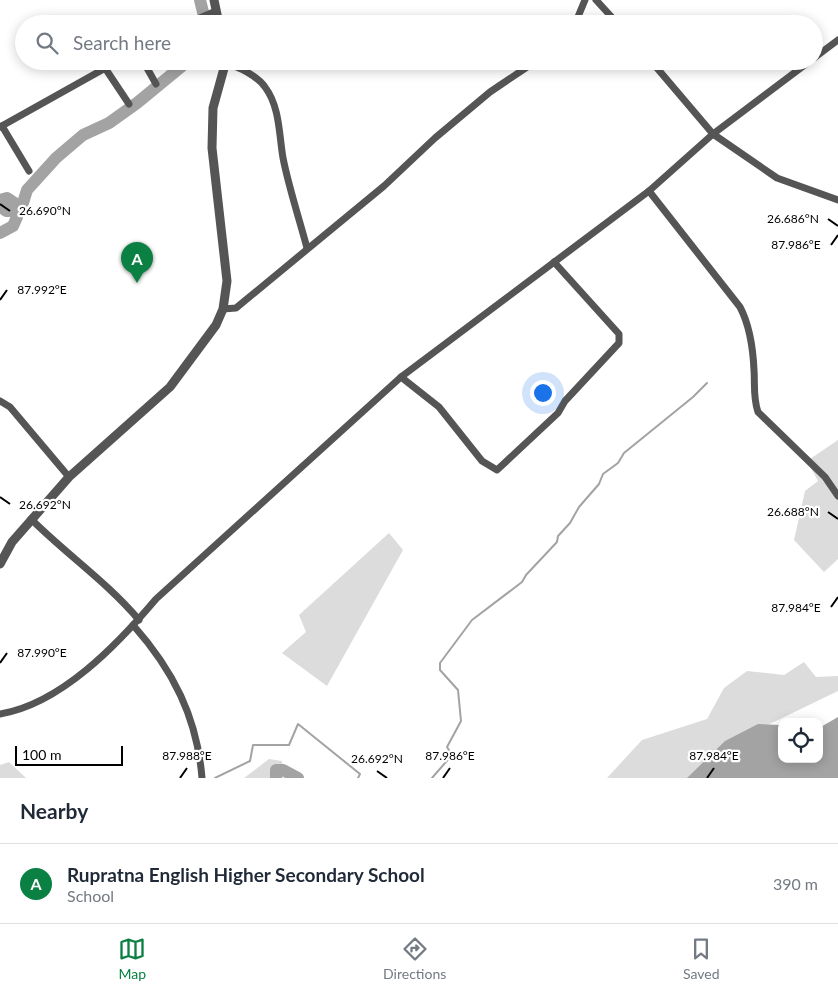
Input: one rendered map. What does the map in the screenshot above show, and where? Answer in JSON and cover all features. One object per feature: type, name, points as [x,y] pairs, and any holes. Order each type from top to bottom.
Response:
[{"type":"street","points":[[214,0],[217,15]]},
{"type":"street","points":[[579,15],[586,0]]},
{"type":"street","points":[[596,0],[610,15]]},
{"type":"street","points":[[206,15],[216,11]]},
{"type":"street","points":[[823,51],[838,40]]},
{"type":"street","points":[[29,171],[1,127],[101,70]]},
{"type":"street","points":[[106,70],[129,104]]},
{"type":"street","points":[[148,70],[156,84]]},
{"type":"street","points":[[0,564],[12,542],[69,477],[170,387],[216,325],[223,309],[227,281],[212,148],[213,108],[224,70]]},
{"type":"street","points":[[242,70],[264,85],[270,94],[277,117],[283,159],[307,248]]},
{"type":"street","points":[[223,309],[236,308],[384,186],[435,138],[490,92],[523,70]]},
{"type":"street","points":[[659,70],[713,134],[777,178],[838,200]]},
{"type":"street","points":[[0,714],[11,712],[57,692],[74,680],[136,623],[156,599],[401,377],[649,191],[713,134],[798,70]]},
{"type":"street","points":[[649,191],[740,307],[748,322],[754,371],[754,401],[758,412],[825,477],[838,496]]},
{"type":"street","points":[[401,377],[439,407],[482,462],[497,470],[558,413],[565,401],[619,343],[620,334],[554,262]]},
{"type":"street","points":[[0,401],[10,407],[69,477]]},
{"type":"street","points":[[31,519],[66,553],[118,594],[158,653],[178,688],[191,721],[202,778]]},
{"type":"shaded area","points":[[838,440],[838,559],[824,572],[794,540],[805,491],[818,481],[807,461]]},
{"type":"shaded area","points":[[389,533],[403,550],[327,686],[282,653],[306,632],[299,615]]},
{"type":"shaded area","points":[[804,662],[816,677],[838,676],[838,691],[782,718],[778,718],[778,720],[743,737],[706,778],[607,778],[642,740],[707,719],[724,688],[747,671],[784,675]]},
{"type":"shaded area","points":[[838,717],[838,778],[687,778],[725,741],[758,724],[778,725],[778,763],[823,763],[823,726]]},
{"type":"shaded area","points":[[269,759],[282,761],[283,778],[244,778]]},
{"type":"shaded area","points":[[9,762],[26,778],[0,778],[0,765]]},
{"type":"waterway","points":[[200,0],[204,15]]},
{"type":"waterway","points":[[0,200],[7,198],[19,206],[23,203],[27,190],[56,158],[83,135],[109,123],[137,103],[177,70]]},
{"type":"waterway","points":[[0,206],[6,211],[13,211],[17,217],[13,226],[0,233]]},
{"type":"waterway","points":[[432,778],[452,755],[447,747],[461,721],[458,690],[440,670],[440,663],[472,620],[522,582],[526,575],[557,542],[558,536],[599,484],[603,474],[618,463],[624,453],[693,397],[707,383]]},
{"type":"waterway","points":[[215,778],[250,761],[253,745],[289,745],[298,724],[360,774],[358,778]]},
{"type":"waterway","points":[[276,778],[276,770],[283,770],[298,778]]},
{"type":"place","name":"Rupratna English Higher Secondary School","points":[[137,283]]}]
